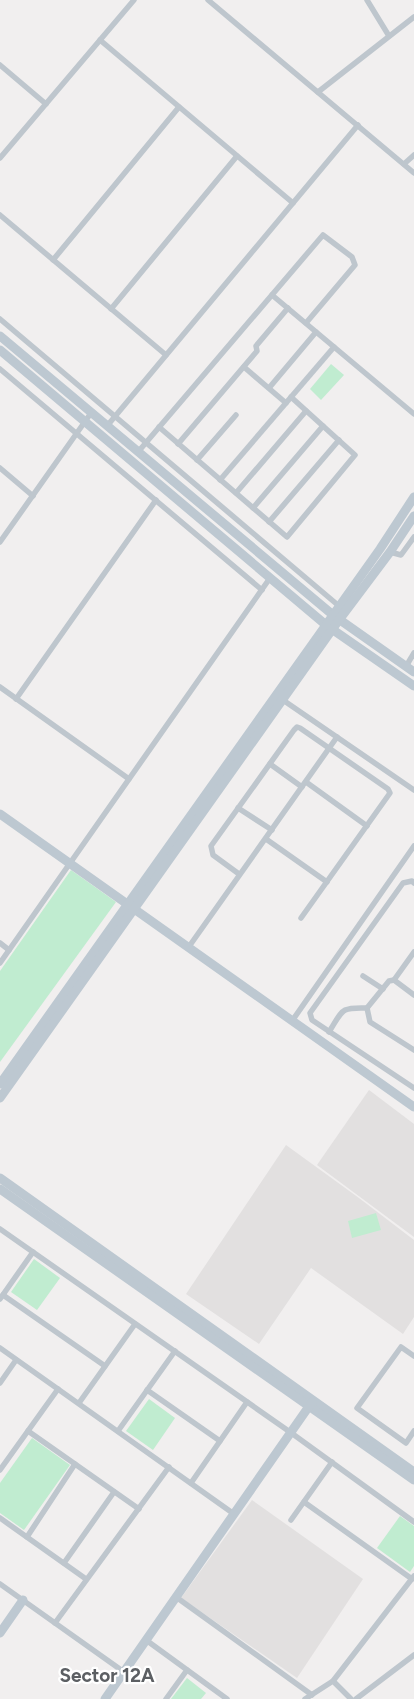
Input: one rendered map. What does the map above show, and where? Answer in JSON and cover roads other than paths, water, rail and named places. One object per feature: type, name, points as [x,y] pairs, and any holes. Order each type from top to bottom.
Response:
[{"type":"street","points":[[0,158],[134,0]]},
{"type":"street","points":[[208,0],[414,172]]},
{"type":"street","points":[[366,0],[389,36]]},
{"type":"street","points":[[318,92],[414,17]]},
{"type":"street","points":[[100,40],[293,203]]},
{"type":"street","points":[[0,65],[46,104]]},
{"type":"street","points":[[53,260],[179,107]]},
{"type":"street","points":[[107,426],[358,125]]},
{"type":"street","points":[[404,164],[414,155]]},
{"type":"street","points":[[111,309],[237,156]]},
{"type":"street","points":[[0,215],[166,355]]},
{"type":"street","points":[[138,452],[323,235],[352,257],[355,266],[306,323]]},
{"type":"street","points":[[272,295],[414,414]]},
{"type":"street","points":[[178,444],[257,351],[256,346],[288,308]]},
{"type":"street","points":[[0,319],[116,415],[339,606]]},
{"type":"street","points":[[269,388],[316,332]]},
{"type":"street","points":[[0,336],[336,618],[409,663],[414,672]]},
{"type":"street","points":[[220,480],[334,347]]},
{"type":"street","points":[[0,350],[329,627],[414,686]]},
{"type":"street","points":[[244,367],[286,403]]},
{"type":"street","points":[[0,369],[262,590]]},
{"type":"street","points":[[159,427],[287,537],[355,455],[291,397]]},
{"type":"street","points":[[236,493],[306,411]]},
{"type":"street","points":[[0,542],[91,413]]},
{"type":"street","points":[[197,460],[236,415]]},
{"type":"street","points":[[253,508],[323,426]]},
{"type":"street","points":[[269,522],[339,440]]},
{"type":"street","points":[[0,468],[33,496]]},
{"type":"street","points":[[336,618],[339,606],[414,497]]},
{"type":"street","points":[[16,699],[156,500]]},
{"type":"street","points":[[0,1098],[279,697],[329,627],[390,552],[414,516]]},
{"type":"street","points":[[390,552],[401,554],[414,537]]},
{"type":"street","points":[[0,963],[270,578]]},
{"type":"street","points":[[409,663],[414,653]]},
{"type":"street","points":[[0,687],[129,779]]},
{"type":"street","points":[[279,697],[414,790]]},
{"type":"street","points":[[239,874],[213,855],[211,846],[297,727],[300,728],[388,789],[390,793],[301,918]]},
{"type":"street","points":[[188,948],[337,737]]},
{"type":"street","points":[[270,764],[367,826]]},
{"type":"street","points":[[238,808],[272,830]]},
{"type":"street","points":[[0,814],[414,1107]]},
{"type":"street","points":[[266,839],[327,882]]},
{"type":"street","points":[[292,1021],[414,846]]},
{"type":"street","points":[[414,882],[402,882],[310,1013],[312,1020],[414,1088]]},
{"type":"street","points":[[0,1084],[131,908]]},
{"type":"street","points":[[0,943],[9,950]]},
{"type":"street","points":[[329,1032],[345,1009],[367,1008],[389,981],[394,980],[414,952]]},
{"type":"street","points":[[363,976],[383,989]]},
{"type":"street","points":[[394,980],[414,995]]},
{"type":"street","points":[[367,1008],[370,1022],[414,1050]]},
{"type":"street","points":[[0,1178],[311,1403],[414,1480]]},
{"type":"street","points":[[0,1189],[414,1472]]},
{"type":"street","points":[[0,1229],[290,1432],[414,1522]]},
{"type":"street","points":[[33,1252],[2,1297],[106,1366]]},
{"type":"street","points":[[79,1403],[135,1324]]},
{"type":"street","points":[[414,1356],[401,1347],[357,1408],[406,1442],[414,1431]]},
{"type":"street","points":[[0,1348],[234,1514]]},
{"type":"street","points":[[118,1431],[175,1352]]},
{"type":"street","points":[[0,1383],[16,1360]]},
{"type":"street","points":[[0,1470],[58,1389]]},
{"type":"street","points":[[147,1390],[220,1441]]},
{"type":"street","points":[[190,1483],[247,1402]]},
{"type":"street","points":[[105,1699],[311,1403]]},
{"type":"street","points":[[28,1431],[138,1509]]},
{"type":"street","points":[[291,1520],[332,1462]]},
{"type":"street","points":[[27,1537],[75,1464]]},
{"type":"street","points":[[55,1623],[169,1467]]},
{"type":"street","points":[[64,1564],[114,1492]]},
{"type":"street","points":[[304,1502],[413,1578],[333,1681],[305,1699]]},
{"type":"street","points":[[0,1518],[86,1580]]},
{"type":"street","points":[[0,1584],[124,1672]]},
{"type":"street","points":[[176,1597],[312,1695]]},
{"type":"street","points":[[0,1633],[23,1600]]},
{"type":"street","points":[[146,1640],[227,1699]]},
{"type":"street","points":[[356,1699],[414,1655]]},
{"type":"street","points":[[166,1699],[187,1670]]},
{"type":"street","points":[[333,1681],[351,1699]]},
{"type":"district","name":"Sector 12A","points":[[107,1675]]}]
